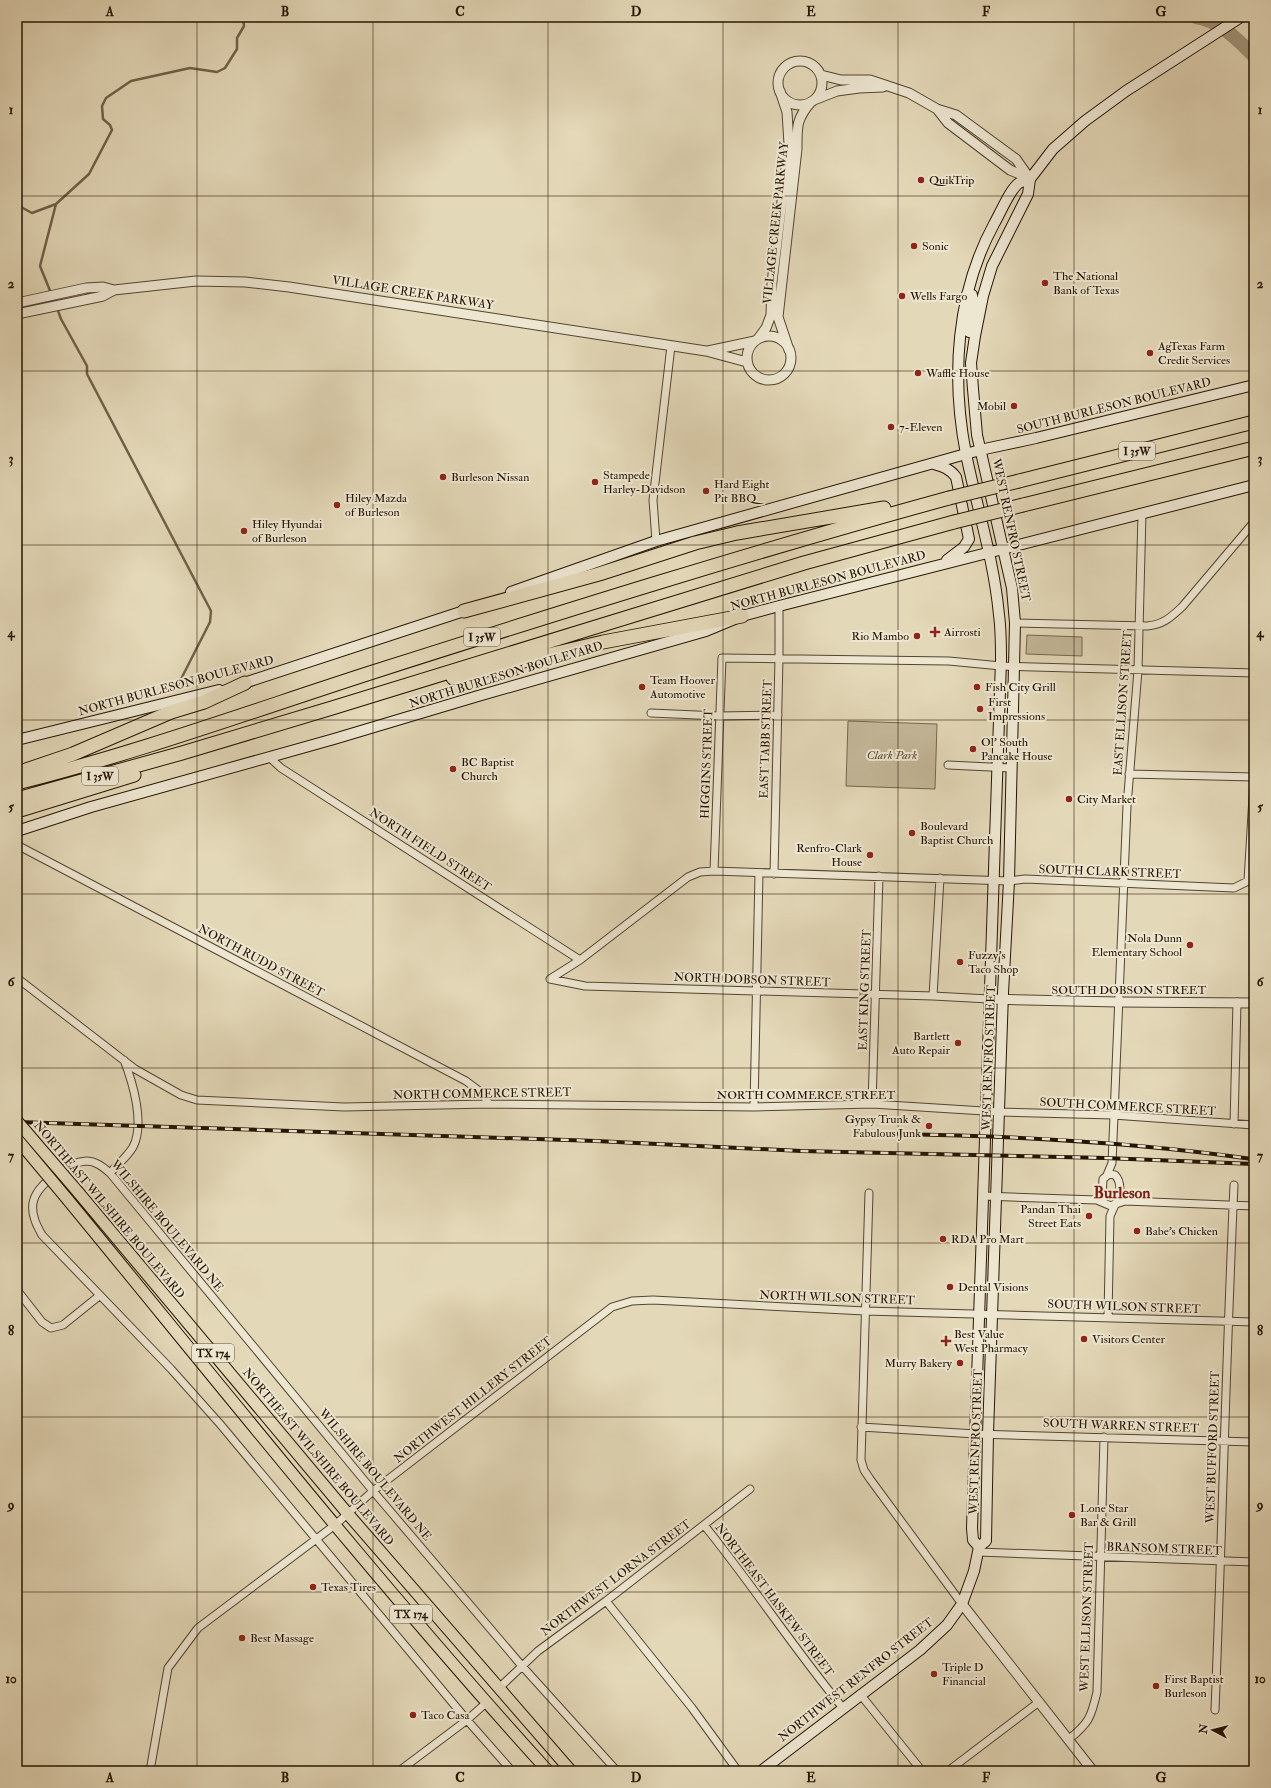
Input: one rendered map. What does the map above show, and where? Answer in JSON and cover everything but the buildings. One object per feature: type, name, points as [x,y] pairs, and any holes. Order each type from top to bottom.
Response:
[{"type":"highway","name":"I 35W","points":[[17,783],[106,758],[740,556],[949,498],[1254,422]]},
{"type":"highway","name":"I 35W","points":[[17,799],[182,753],[332,708],[804,562],[954,522],[1254,448]]},
{"type":"highway","points":[[464,611],[599,574],[695,543],[737,533],[949,498]]},
{"type":"highway","points":[[332,708],[350,708],[446,680],[603,642],[742,616]]},
{"type":"highway","points":[[17,773],[73,754],[171,712],[204,702],[246,683]]},
{"type":"highway","points":[[17,812],[168,764],[182,753]]},
{"type":"main road","points":[[971,363],[983,296],[992,266],[1028,194],[1030,179],[1053,149],[1085,121],[1126,91],[1241,17]]},
{"type":"main road","points":[[988,552],[966,455],[960,407],[958,352],[962,315],[974,267],[982,248],[1005,204],[1019,183],[1030,179]]},
{"type":"main road","points":[[967,294],[972,295],[973,301],[967,355],[971,363]]},
{"type":"main road","name":"WEST RENFRO STREET","points":[[962,1604],[974,1571],[978,1550],[986,1541],[988,1434],[1003,1000],[1009,881],[1015,623],[1012,588],[980,450],[975,421],[971,363]]},
{"type":"main road","name":"SOUTH BURLESON BOULEVARD","points":[[980,450],[1036,438],[1254,385]]},
{"type":"main road","name":"NORTH BURLESON BOULEVARD","points":[[17,740],[246,683],[464,611],[504,595],[656,541],[980,450]]},
{"type":"main road","points":[[934,464],[952,471],[956,477],[969,535],[969,539],[964,548],[942,564]]},
{"type":"main road","points":[[1003,548],[1254,485]]},
{"type":"main road","name":"NORTH BURLESON BOULEVARD","points":[[17,831],[91,807],[706,631],[742,616],[1003,548]]},
{"type":"main road","name":"WEST RENFRO STREET","points":[[978,1550],[973,1540],[973,1534],[985,1110],[1001,666],[999,615],[988,552]]},
{"type":"main road","name":"NORTHEAST WILSHIRE BOULEVARD","points":[[17,1121],[348,1514],[571,1771]]},
{"type":"main road","name":"NORTHEAST WILSHIRE BOULEVARD","points":[[17,1139],[335,1525],[486,1703],[548,1771]]},
{"type":"main road","name":"NORTHWEST RENFRO STREET","points":[[766,1770],[860,1694],[920,1650],[947,1625],[962,1604]]},
{"type":"street","name":"VILLAGE CREEK PARKWAY","points":[[796,62],[811,64],[817,69],[821,76],[821,89],[802,112],[798,122],[797,149],[778,317],[790,357],[786,370],[775,379],[761,378],[750,369],[748,362],[748,350],[766,328],[771,315],[772,283],[789,144],[787,112],[778,83],[783,69],[789,64],[796,62]]},
{"type":"street","points":[[821,76],[841,80],[870,80],[909,93],[937,109],[956,115],[1016,159],[1030,179]]},
{"type":"street","points":[[780,91],[788,101],[801,105],[837,91],[859,88],[890,87]]},
{"type":"street","name":"VILLAGE CREEK PARKWAY","points":[[17,303],[42,299],[86,288],[103,287],[114,290],[196,281],[245,282],[289,286],[706,351],[748,362]]},
{"type":"street","name":"VILLAGE CREEK PARKWAY","points":[[17,314],[103,296],[114,290]]},
{"type":"street","name":"VILLAGE CREEK PARKWAY","points":[[706,351],[757,340],[768,336],[774,337],[786,344],[789,350]]},
{"type":"street","points":[[656,541],[653,500],[671,346]]},
{"type":"street","name":"EAST ELLISON STREET","points":[[1110,1216],[1119,1198],[1119,1182],[1112,1161],[1113,1115],[1122,883],[1138,670],[1142,513]]},
{"type":"street","points":[[1015,623],[1154,626],[1169,619],[1182,607],[1254,522]]},
{"type":"street","name":"EAST TABB STREET","points":[[774,874],[779,606]]},
{"type":"street","name":"HIGGINS STREET","points":[[714,871],[722,658],[779,658]]},
{"type":"street","points":[[779,658],[948,661],[1001,666],[1254,673]]},
{"type":"street","points":[[651,713],[719,716],[778,715]]},
{"type":"street","name":"NORTH FIELD STREET","points":[[269,757],[281,768],[580,960]]},
{"type":"street","points":[[948,765],[1011,768]]},
{"type":"street","points":[[1129,774],[1254,778]]},
{"type":"street","name":"SOUTH CLARK STREET","points":[[580,960],[688,877],[700,872],[714,871],[1009,881],[1025,879],[1234,888],[1248,881],[1254,778]]},
{"type":"street","name":"NORTH RUDD STREET","points":[[17,845],[466,1081],[482,1092],[489,1104]]},
{"type":"street","points":[[754,1107],[759,873]]},
{"type":"street","name":"EAST KING STREET","points":[[872,1104],[879,876]]},
{"type":"street","points":[[933,996],[940,878]]},
{"type":"street","name":"NORTH DOBSON STREET","points":[[580,960],[550,979],[585,986],[876,994],[989,999]]},
{"type":"street","name":"NORTH COMMERCE STREET","points":[[17,978],[124,1060],[181,1096],[197,1100],[344,1107],[489,1104],[754,1107],[872,1104],[1000,1112]]},
{"type":"street","name":"SOUTH DOBSON STREET","points":[[989,999],[1254,1003]]},
{"type":"street","points":[[1234,1124],[1237,1002]]},
{"type":"street","points":[[110,1173],[132,1150],[135,1143],[137,1126],[135,1095],[124,1060]]},
{"type":"street","name":"SOUTH COMMERCE STREET","points":[[1000,1112],[1113,1115],[1254,1125]]},
{"type":"street","name":"WILSHIRE BOULEVARD NE","points":[[512,1771],[467,1720],[316,1539],[171,1369],[42,1236],[34,1220],[33,1203],[41,1187],[56,1173],[76,1163],[87,1161],[101,1165],[110,1173],[373,1491],[522,1666],[617,1771]]},
{"type":"street","name":"EAST ELLISON STREET","points":[[1110,1216],[1102,1198],[1102,1182],[1112,1161]]},
{"type":"street","points":[[1106,1175],[1112,1174],[1117,1176]]},
{"type":"street","name":"WEST BUFFORD STREET","points":[[1215,1710],[1225,1441],[1227,1321],[1234,1185]]},
{"type":"street","points":[[869,1193],[861,1427],[861,1460],[864,1470],[962,1604],[1093,1771]]},
{"type":"street","points":[[983,1196],[1097,1200],[1111,1206],[1125,1201],[1254,1206]]},
{"type":"street","points":[[1108,1317],[1110,1216]]},
{"type":"street","points":[[17,1290],[42,1322],[51,1328],[63,1326],[99,1296]]},
{"type":"street","name":"NORTHWEST HILLERY STREET","points":[[150,1771],[168,1668],[198,1628],[335,1525],[373,1491],[612,1307],[632,1301],[653,1300],[693,1303]]},
{"type":"street","name":"NORTH WILSON STREET","points":[[693,1303],[993,1315]]},
{"type":"street","name":"SOUTH WILSON STREET","points":[[993,1315],[1254,1322]]},
{"type":"street","name":"SOUTH WARREN STREET","points":[[861,1427],[976,1434],[1254,1442]]},
{"type":"street","name":"WEST ELLISON STREET","points":[[1068,1740],[1084,1727],[1092,1712],[1097,1692],[1104,1437]]},
{"type":"street","name":"NORTHWEST LORNA STREET","points":[[499,1688],[538,1651],[606,1601],[750,1489]]},
{"type":"street","name":"NORTHEAST HASKEW STREET","points":[[704,1525],[794,1644],[814,1674],[843,1708]]},
{"type":"street","name":"BRANSOM STREET","points":[[978,1550],[1100,1558],[1254,1562]]},
{"type":"street","points":[[606,1601],[692,1708],[738,1771]]},
{"type":"street","points":[[860,1694],[922,1771]]},
{"type":"street","points":[[948,1771],[1039,1702]]},
{"type":"street","points":[[399,1771],[467,1720],[486,1703]]},
{"type":"green space","points":[[1027,635],[1082,637],[1082,656],[1026,654]]},
{"type":"green space","name":"Clark Park","points":[[848,721],[937,724],[935,789],[846,786]]},
{"type":"waterway","points":[[55,303],[40,266],[56,204],[89,174],[112,130],[110,125],[103,119],[102,106],[106,98],[131,81],[190,68],[217,72],[225,68],[237,49],[237,38],[244,26],[243,17]]},
{"type":"waterway","points":[[1196,17],[1213,22],[1220,26],[1235,37],[1254,56]]},
{"type":"waterway","points":[[17,176],[21,207],[32,213],[56,204]]},
{"type":"waterway","points":[[57,308],[61,319],[87,366],[87,374],[211,611],[210,622],[178,685]]},
{"type":"railway","points":[[17,1122],[596,1141],[801,1151],[1105,1158],[1254,1164]]},
{"type":"railway","points":[[898,1134],[987,1136],[1119,1144],[1252,1159]]},
{"type":"place","name":"QuikTrip","points":[[921,180]]},
{"type":"place","name":"Sonic","points":[[914,246]]},
{"type":"place","name":"The National Bank of Texas","points":[[1045,283]]},
{"type":"place","name":"Wells Fargo","points":[[902,296]]},
{"type":"place","name":"AgTexas Farm Credit Services","points":[[1150,353]]},
{"type":"place","name":"Waffle House","points":[[918,373]]},
{"type":"place","name":"Mobil","points":[[1014,406]]},
{"type":"place","name":"7-Eleven","points":[[891,427]]},
{"type":"place","name":"Burleson Nissan","points":[[443,477]]},
{"type":"place","name":"Stampede Harley-Davidson","points":[[595,482]]},
{"type":"place","name":"Hard Eight Pit BBQ","points":[[706,491]]},
{"type":"place","name":"Hiley Mazda of Burleson","points":[[337,505]]},
{"type":"place","name":"Hiley Hyundai of Burleson","points":[[244,531]]},
{"type":"place","name":"Airrosti","points":[[935,632]]},
{"type":"place","name":"Rio Mambo","points":[[917,636]]},
{"type":"place","name":"Team Hoover Automotive","points":[[642,687]]},
{"type":"place","name":"Fish City Grill","points":[[977,687]]},
{"type":"place","name":"First Impressions","points":[[980,709]]},
{"type":"place","name":"Ol' South Pancake House","points":[[973,749]]},
{"type":"place","name":"BC Baptist Church","points":[[453,769]]},
{"type":"place","name":"City Market","points":[[1069,799]]},
{"type":"place","name":"Boulevard Baptist Church","points":[[912,833]]},
{"type":"place","name":"Renfro-Clark House","points":[[870,855]]},
{"type":"place","name":"Nola Dunn Elementary School","points":[[1190,945]]},
{"type":"place","name":"Fuzzy's Taco Shop","points":[[960,962]]},
{"type":"place","name":"Bartlett Auto Repair","points":[[958,1043]]},
{"type":"place","name":"Gypsy Trunk & Fabulous Junk","points":[[929,1126]]},
{"type":"place","name":"Pandan Thai Street Eats","points":[[1089,1216]]},
{"type":"place","name":"Babe's Chicken","points":[[1137,1231]]},
{"type":"place","name":"RDA Pro Mart","points":[[943,1239]]},
{"type":"place","name":"Dental Visions","points":[[950,1287]]},
{"type":"place","name":"Visitors Center","points":[[1084,1339]]},
{"type":"place","name":"Best Value West Pharmacy","points":[[946,1341]]},
{"type":"place","name":"Murry Bakery","points":[[960,1363]]},
{"type":"place","name":"Lone Star Bar & Grill","points":[[1072,1515]]},
{"type":"place","name":"Texas Tires","points":[[313,1587]]},
{"type":"place","name":"Best Massage","points":[[242,1638]]},
{"type":"place","name":"Triple D Financial","points":[[934,1674]]},
{"type":"place","name":"First Baptist Burleson","points":[[1156,1686]]},
{"type":"place","name":"Taco Casa","points":[[413,1715]]},
{"type":"district","name":"Burleson","points":[[1122,1193]]}]
